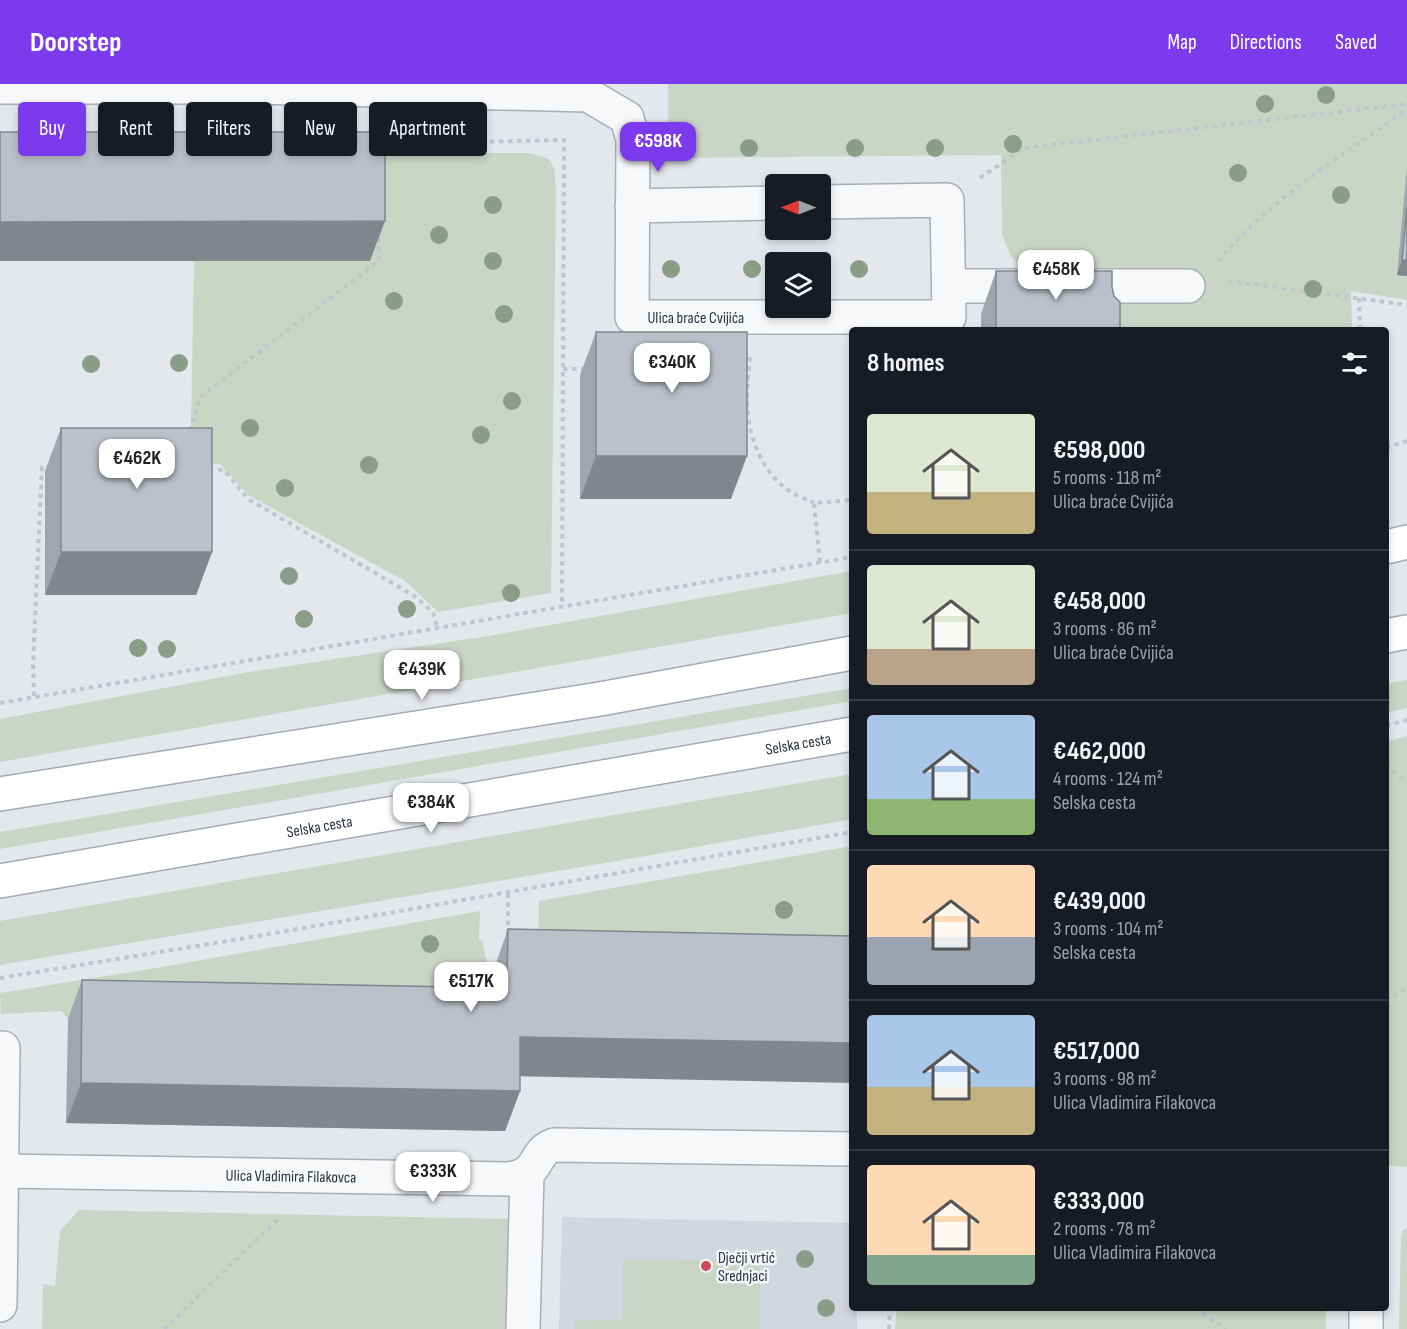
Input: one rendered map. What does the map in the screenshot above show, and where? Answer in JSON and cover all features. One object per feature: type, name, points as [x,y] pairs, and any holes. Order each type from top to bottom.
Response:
[{"type":"main road","points":[[1389,546],[1407,542]]},
{"type":"main road","points":[[1389,635],[1407,632]]},
{"type":"main road","points":[[0,794],[600,699],[849,654]]},
{"type":"main road","name":"Selska cesta","points":[[0,880],[849,736]]},
{"type":"street","name":"Ulica braće Cvijića","points":[[21,86],[252,86],[588,95],[627,118],[633,140],[632,317],[949,317],[958,286],[947,200]]},
{"type":"street","points":[[831,202],[947,200]]},
{"type":"street","points":[[632,206],[765,203]]},
{"type":"street","points":[[968,327],[958,286],[1115,287],[1196,282]]},
{"type":"street","points":[[1115,287],[1115,319]]},
{"type":"street","points":[[0,1305],[3,1048]]},
{"type":"street","points":[[523,1329],[527,1174],[533,1170],[546,1148],[554,1145],[849,1149]]},
{"type":"street","name":"Ulica Vladimira Filakovca","points":[[2,1171],[505,1179],[518,1178],[527,1174]]},
{"type":"street","points":[[1366,1311],[1366,1329]]},
{"type":"path","points":[[947,200],[1024,148],[1407,104]]},
{"type":"path","points":[[1196,282],[1288,194],[1407,109]]},
{"type":"path","points":[[487,142],[564,140],[562,606]]},
{"type":"path","points":[[189,435],[200,398],[379,261],[380,226]]},
{"type":"path","points":[[1196,282],[1407,304]]},
{"type":"path","points":[[1359,298],[1360,327]]},
{"type":"path","points":[[751,317],[747,400],[750,434],[762,461],[778,481],[791,492],[814,503],[849,500]]},
{"type":"path","points":[[563,369],[586,369]]},
{"type":"path","points":[[738,370],[749,370]]},
{"type":"path","points":[[1389,447],[1407,441]]},
{"type":"path","points":[[33,696],[42,467],[53,467]]},
{"type":"path","points":[[207,469],[224,470],[248,499],[413,595],[434,612],[437,627]]},
{"type":"path","points":[[814,503],[820,562]]},
{"type":"path","points":[[0,703],[849,557]]},
{"type":"path","points":[[1389,725],[1407,720]]},
{"type":"path","points":[[1389,767],[1407,782]]},
{"type":"path","points":[[0,978],[246,938],[849,833]]},
{"type":"path","points":[[507,943],[508,892]]},
{"type":"path","points":[[1389,999],[1407,988]]},
{"type":"path","points":[[164,1329],[285,1213]]},
{"type":"path","points":[[889,1329],[890,1311]]},
{"type":"path","points":[[1199,1311],[1226,1329]]},
{"type":"shaded area","name":"Dječji vrtić Srednjaci","points":[[562,1217],[849,1223],[849,1311],[857,1311],[857,1329],[559,1329]]},
{"type":"green space","points":[[668,84],[1407,84],[1407,300],[1351,291],[1352,327],[1100,327],[1033,272],[1012,258],[1002,235],[1001,155],[668,158]]},
{"type":"green space","points":[[487,153],[529,153],[549,159],[554,168],[556,187],[551,593],[438,612],[405,581],[248,495],[220,464],[199,462],[191,425],[194,261],[370,261],[370,156],[487,156]]},
{"type":"green space","points":[[849,572],[849,614],[0,762],[0,719],[249,672],[488,636]]},
{"type":"green space","points":[[1407,680],[1407,708],[1389,712],[1389,683]]},
{"type":"green space","points":[[849,689],[849,702],[0,849],[0,832]]},
{"type":"green space","points":[[1407,736],[1407,1167],[1389,1165],[1389,741]]},
{"type":"green space","points":[[849,775],[849,820],[646,856],[0,965],[0,921]]},
{"type":"green space","points":[[849,847],[849,975],[538,970],[539,901]]},
{"type":"green space","points":[[480,911],[479,941],[482,940],[488,968],[494,969],[493,1027],[68,1019],[62,1011],[1,1014],[0,993]]},
{"type":"green space","points":[[79,1210],[510,1219],[508,1329],[42,1329],[43,1284],[55,1286],[60,1231]]},
{"type":"green space","points":[[1407,1228],[1407,1329],[1399,1329],[1401,1237],[1403,1230]]},
{"type":"green space","points":[[623,1260],[760,1261],[760,1329],[575,1329],[575,1320],[622,1320]]},
{"type":"green space","points":[[897,1311],[1326,1311],[1326,1329],[895,1329]]},
{"type":"building","points":[[0,132],[18,132],[18,156],[86,156],[86,132],[98,132],[98,156],[174,156],[174,132],[186,132],[186,156],[272,156],[272,132],[284,132],[284,156],[357,156],[357,132],[369,132],[369,156],[385,156],[385,221],[0,222]]},
{"type":"building","points":[[1407,207],[1407,260],[1402,260]]},
{"type":"building","points":[[996,271],[1112,271],[1114,296],[1120,302],[1120,327],[996,327]]},
{"type":"building","points":[[596,332],[747,332],[747,456],[596,456]]},
{"type":"building","points":[[61,428],[212,428],[212,552],[61,552]]},
{"type":"building","points":[[508,929],[849,936],[849,1043],[520,1037],[520,1091],[81,1083],[82,980],[507,988]]},
{"type":"place","name":"Dječji vrtić Srednjaci","points":[[706,1266]]}]
